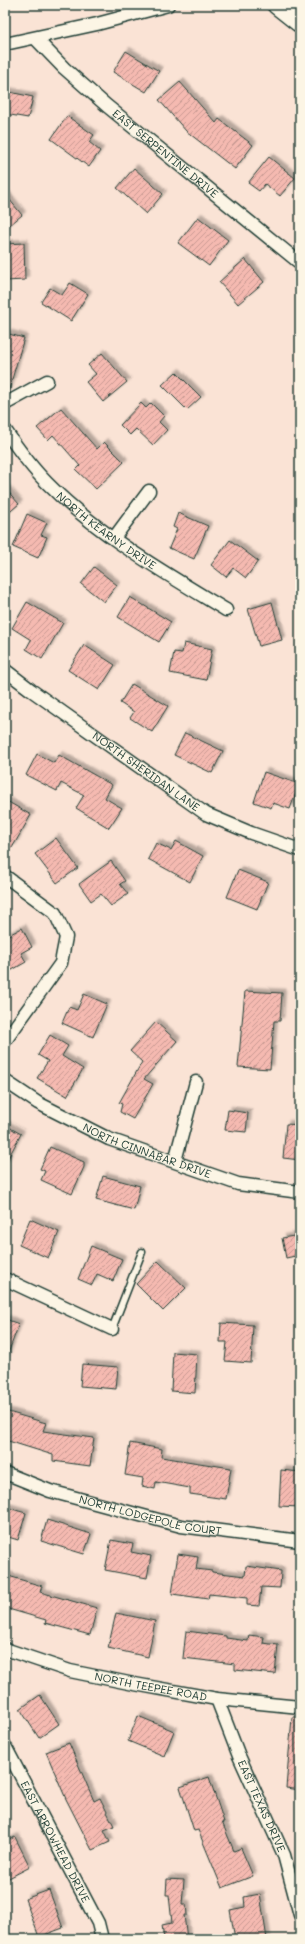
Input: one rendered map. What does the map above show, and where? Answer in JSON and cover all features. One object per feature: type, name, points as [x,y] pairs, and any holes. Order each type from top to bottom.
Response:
[{"type":"main road","points":[[276,5],[300,24]]},
{"type":"street","points":[[5,44],[36,39],[138,14],[168,5]]},
{"type":"street","name":"EAST SERPENTINE DRIVE","points":[[36,39],[64,68],[107,106],[300,263]]},
{"type":"street","points":[[5,404],[47,381]]},
{"type":"street","name":"NORTH KEARNY DRIVE","points":[[5,430],[19,451],[47,483],[80,512],[142,558],[226,610]]},
{"type":"street","points":[[114,538],[149,491]]},
{"type":"street","name":"NORTH SHERIDAN LANE","points":[[5,670],[206,814],[251,833],[300,850]]},
{"type":"street","points":[[5,876],[55,913],[66,936],[62,962],[5,1041]]},
{"type":"street","name":"NORTH CINNABAR DRIVE","points":[[5,1081],[38,1102],[109,1139],[238,1184],[300,1192]]},
{"type":"street","points":[[175,1161],[196,1082]]},
{"type":"street","points":[[5,1279],[112,1329]]},
{"type":"street","name":"NORTH LODGEPOLE COURT","points":[[5,1473],[50,1491],[181,1526],[300,1541]]},
{"type":"street","name":"NORTH TEEPEE ROAD","points":[[5,1649],[70,1671],[217,1699],[300,1707]]},
{"type":"street","name":"EAST TEXAS DRIVE","points":[[217,1699],[239,1756],[284,1855],[300,1915]]},
{"type":"street","name":"EAST ARROWHEAD DRIVE","points":[[5,1746],[98,1923],[102,1939]]},
{"type":"lane","points":[[112,1329],[142,1252]]},
{"type":"building","points":[[126,51],[159,71],[146,92],[113,72]]},
{"type":"building","points":[[180,82],[216,123],[219,119],[253,145],[235,169],[186,131],[159,100]]},
{"type":"building","points":[[5,91],[33,97],[28,118],[5,114]]},
{"type":"building","points":[[67,116],[94,135],[89,142],[100,151],[89,167],[51,139]]},
{"type":"building","points":[[269,157],[295,178],[280,196],[265,184],[259,191],[248,183]]},
{"type":"building","points":[[134,168],[163,194],[146,214],[117,188]]},
{"type":"building","points":[[5,194],[22,215],[5,229]]},
{"type":"building","points":[[198,217],[228,240],[209,266],[178,243]]},
{"type":"building","points":[[24,243],[25,280],[5,281],[5,244]]},
{"type":"building","points":[[245,259],[264,282],[238,304],[219,282]]},
{"type":"building","points":[[70,283],[88,294],[71,321],[41,302],[50,288],[62,295]]},
{"type":"building","points":[[5,333],[24,338],[8,393],[5,392]]},
{"type":"building","points":[[102,353],[127,382],[103,402],[86,382],[96,374],[88,365]]},
{"type":"building","points":[[176,372],[201,397],[187,410],[162,385]]},
{"type":"building","points":[[141,403],[146,408],[151,403],[164,416],[159,422],[167,430],[153,445],[136,429],[130,435],[120,425]]},
{"type":"building","points":[[61,408],[97,449],[104,442],[124,462],[96,489],[76,470],[80,466],[53,435],[48,440],[37,428]]},
{"type":"building","points":[[5,488],[19,504],[5,516]]},
{"type":"building","points":[[178,513],[208,526],[194,559],[169,548],[177,529],[173,527]]},
{"type":"building","points":[[27,514],[47,523],[41,535],[47,537],[38,558],[13,547]]},
{"type":"building","points":[[230,540],[258,561],[246,578],[233,568],[226,577],[211,565]]},
{"type":"building","points":[[94,567],[117,585],[104,602],[81,584]]},
{"type":"building","points":[[130,597],[171,622],[159,642],[118,617]]},
{"type":"building","points":[[27,602],[63,623],[42,659],[26,649],[31,640],[12,628]]},
{"type":"building","points":[[272,602],[282,640],[259,646],[248,609]]},
{"type":"building","points":[[184,643],[212,649],[206,680],[170,673],[174,652],[182,653]]},
{"type":"building","points":[[84,645],[115,665],[99,690],[68,670]]},
{"type":"building","points":[[132,684],[168,706],[152,732],[130,718],[134,712],[120,703]]},
{"type":"building","points":[[185,733],[223,751],[212,773],[174,755]]},
{"type":"building","points":[[37,754],[54,763],[59,755],[112,785],[105,798],[122,808],[109,828],[76,808],[84,795],[61,783],[57,791],[26,775]]},
{"type":"building","points":[[264,772],[299,784],[290,809],[273,803],[271,808],[254,802]]},
{"type":"building","points":[[5,800],[31,815],[12,848],[5,843]]},
{"type":"building","points":[[56,838],[78,868],[57,883],[35,854]]},
{"type":"building","points":[[176,841],[203,856],[190,882],[148,859],[156,843],[171,850]]},
{"type":"building","points":[[111,861],[125,881],[120,884],[128,894],[111,906],[101,894],[91,901],[79,884]]},
{"type":"building","points":[[238,870],[268,882],[257,909],[227,897]]},
{"type":"building","points":[[22,928],[32,947],[21,953],[26,962],[5,974],[5,937]]},
{"type":"building","points":[[245,991],[282,993],[280,1021],[274,1021],[270,1069],[238,1067]]},
{"type":"building","points":[[84,994],[107,1004],[93,1037],[62,1023],[69,1007],[77,1010]]},
{"type":"building","points":[[156,1022],[177,1041],[144,1079],[153,1084],[133,1119],[120,1112],[122,1104],[119,1103],[142,1062],[130,1051]]},
{"type":"building","points":[[50,1035],[68,1046],[62,1056],[83,1069],[67,1096],[37,1078],[48,1061],[38,1055]]},
{"type":"building","points":[[228,1110],[248,1113],[246,1132],[225,1130]]},
{"type":"building","points":[[286,1124],[300,1125],[300,1160],[283,1158]]},
{"type":"building","points":[[5,1125],[21,1134],[5,1164]]},
{"type":"building","points":[[50,1147],[84,1162],[84,1167],[72,1194],[41,1180],[45,1171],[40,1169]]},
{"type":"building","points":[[103,1176],[140,1186],[134,1210],[96,1200]]},
{"type":"building","points":[[30,1219],[59,1232],[48,1258],[19,1245]]},
{"type":"building","points":[[300,1235],[300,1255],[286,1258],[282,1238]]},
{"type":"building","points":[[91,1246],[122,1259],[113,1281],[97,1274],[92,1285],[78,1279]]},
{"type":"building","points":[[158,1261],[186,1288],[163,1311],[136,1284]]},
{"type":"building","points":[[5,1319],[19,1324],[6,1359],[5,1359]]},
{"type":"building","points":[[221,1323],[253,1325],[251,1363],[225,1361],[227,1342],[220,1342]]},
{"type":"building","points":[[173,1352],[197,1354],[195,1393],[171,1391]]},
{"type":"building","points":[[82,1364],[118,1367],[116,1389],[80,1386]]},
{"type":"building","points":[[5,1411],[46,1423],[43,1431],[94,1438],[90,1466],[53,1461],[53,1455],[5,1440]]},
{"type":"building","points":[[130,1443],[162,1449],[161,1457],[231,1468],[226,1499],[190,1494],[190,1488],[156,1482],[155,1489],[142,1486],[143,1478],[125,1475]]},
{"type":"building","points":[[281,1470],[300,1472],[300,1507],[279,1506]]},
{"type":"building","points":[[5,1507],[26,1513],[18,1540],[5,1536]]},
{"type":"building","points":[[47,1520],[91,1534],[84,1554],[41,1541]]},
{"type":"building","points":[[111,1540],[133,1544],[131,1552],[151,1556],[147,1578],[105,1570]]},
{"type":"building","points":[[178,1554],[198,1557],[196,1569],[212,1572],[245,1576],[246,1566],[281,1571],[280,1588],[261,1587],[259,1606],[247,1605],[247,1598],[209,1594],[208,1599],[172,1594]]},
{"type":"building","points":[[5,1575],[42,1586],[40,1592],[97,1608],[90,1635],[45,1623],[46,1620],[5,1608]]},
{"type":"building","points":[[116,1613],[155,1621],[148,1657],[108,1648]]},
{"type":"building","points":[[186,1631],[226,1636],[226,1638],[248,1641],[249,1635],[264,1637],[263,1643],[278,1645],[275,1674],[235,1670],[235,1664],[183,1658]]},
{"type":"building","points":[[40,1695],[59,1724],[39,1738],[20,1709]]},
{"type":"building","points":[[138,1716],[174,1731],[164,1756],[128,1741]]},
{"type":"building","points":[[292,1717],[300,1717],[300,1790],[286,1788]]},
{"type":"building","points":[[69,1743],[94,1801],[100,1798],[114,1826],[104,1830],[110,1842],[92,1850],[66,1799],[46,1752]]},
{"type":"building","points":[[209,1777],[224,1822],[222,1822],[234,1851],[241,1848],[253,1876],[222,1888],[198,1830],[194,1831],[180,1787]]},
{"type":"building","points":[[15,1837],[30,1867],[5,1880],[5,1842]]},
{"type":"building","points":[[167,1879],[184,1880],[182,1904],[186,1904],[187,1915],[184,1915],[187,1939],[164,1939],[162,1925],[172,1923],[169,1895],[166,1895]]},
{"type":"building","points":[[49,1890],[63,1928],[39,1937],[25,1899]]},
{"type":"building","points":[[260,1894],[267,1939],[235,1939],[230,1910],[245,1907],[244,1897]]}]
